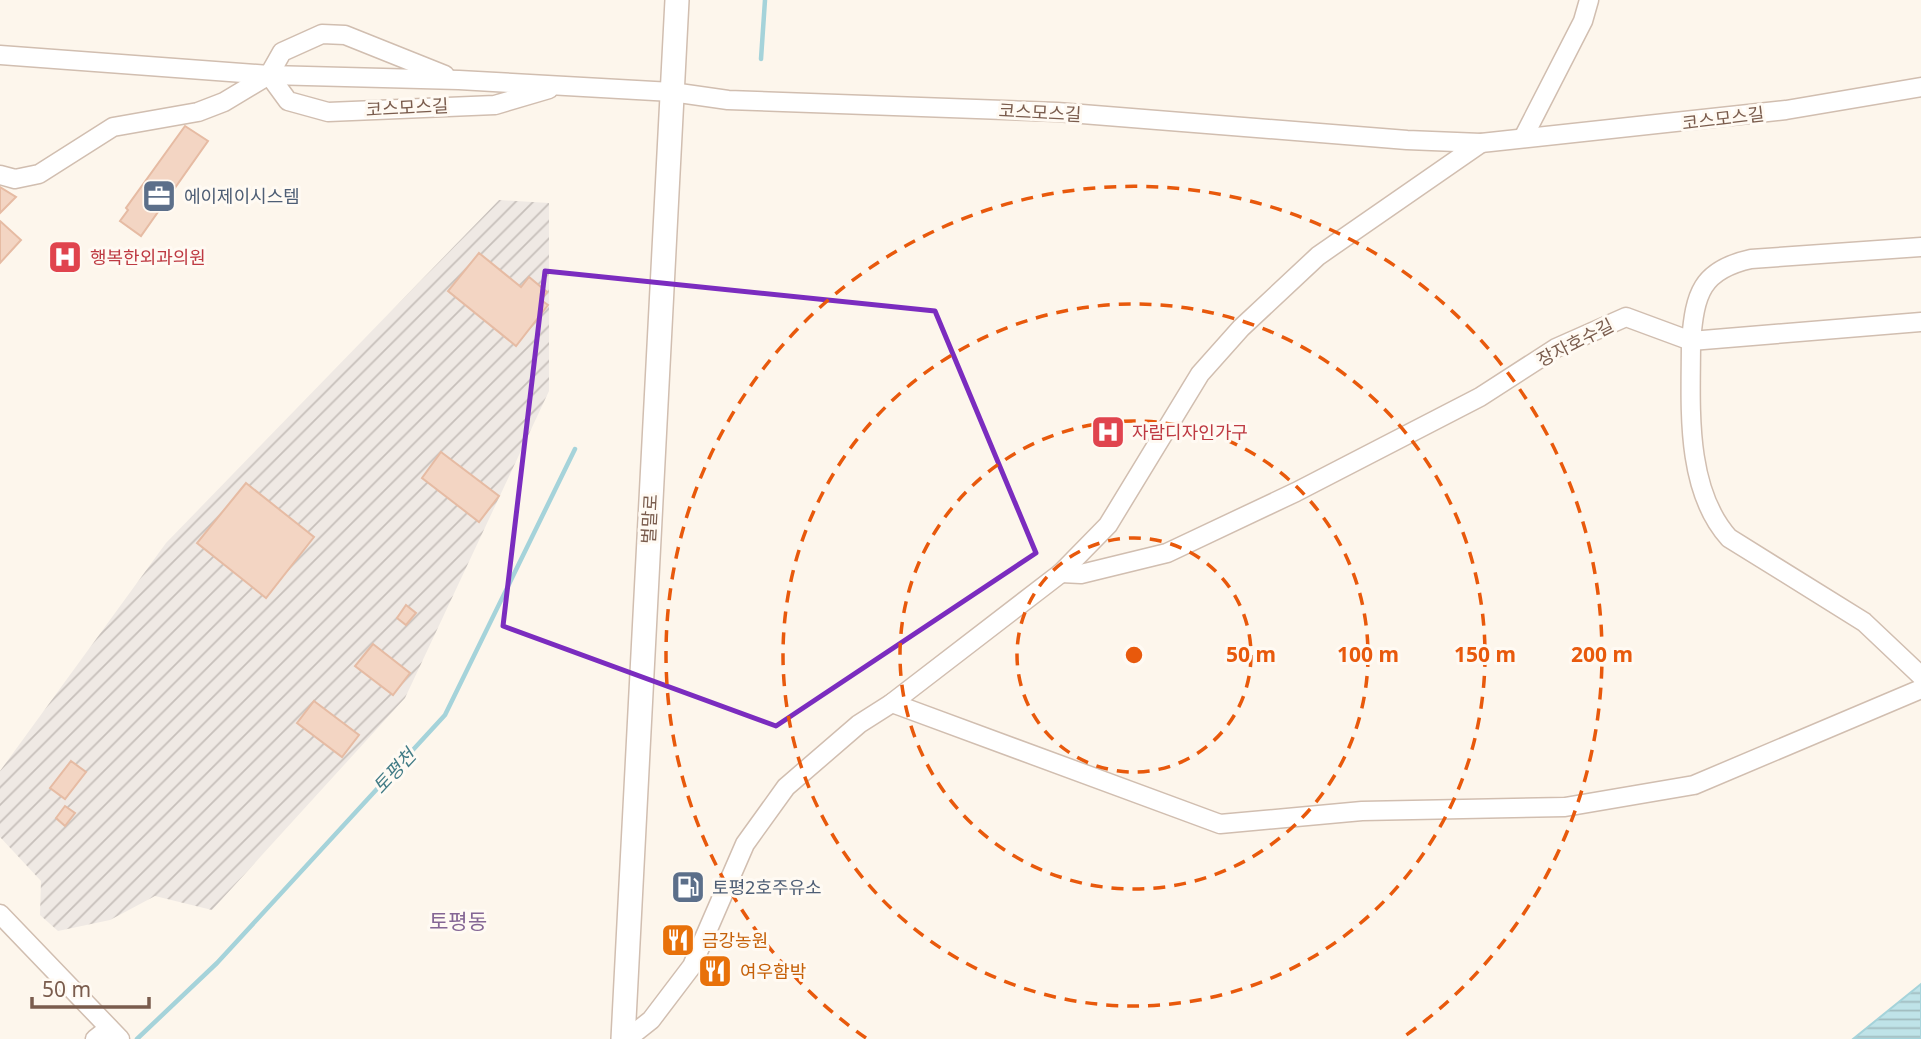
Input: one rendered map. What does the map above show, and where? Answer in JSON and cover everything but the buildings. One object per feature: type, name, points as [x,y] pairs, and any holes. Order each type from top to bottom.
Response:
[{"type":"street","name":"벌말로","points":[[625,1039],[677,0]]},
{"type":"street","points":[[1523,138],[1583,21],[1589,0]]},
{"type":"street","name":"코스모스길","points":[[0,175],[15,179],[39,174],[113,127],[198,111],[236,97],[269,75],[282,52],[322,34],[334,33],[459,80]]},
{"type":"street","name":"코스모스길","points":[[0,55],[269,75],[459,80],[671,92],[728,100],[1057,112],[1407,140],[1481,143],[1786,110],[1921,87]]},
{"type":"street","name":"코스모스길","points":[[269,75],[288,101],[328,112],[502,104],[557,86]]},
{"type":"street","points":[[625,1039],[651,1020],[692,966],[728,879],[764,813],[815,761],[859,724],[892,703],[1060,573],[1108,525],[1194,383],[1241,328],[1318,256],[1481,143]]},
{"type":"street","points":[[1921,247],[1751,259],[1725,265],[1711,275],[1698,300],[1691,341],[1691,410],[1697,467],[1715,522],[1729,538],[1864,622],[1921,676]]},
{"type":"street","name":"장자호수길","points":[[1060,573],[1081,574],[1167,553],[1296,492],[1480,397],[1556,348],[1626,317],[1691,341]]},
{"type":"street","points":[[1691,341],[1921,322]]},
{"type":"street","points":[[892,703],[1220,824],[1362,811],[1564,807],[1694,785],[1921,689]]},
{"type":"street","points":[[0,914],[108,1035]]},
{"type":"highlighted area","points":[[545,271],[935,311],[1036,553],[776,726],[503,626]]},
{"type":"shaded area","points":[[499,200],[549,203],[549,391],[405,698],[212,910],[155,896],[110,920],[58,931],[40,915],[41,881],[0,837],[0,771],[166,543]]},
{"type":"water","points":[[1921,984],[1921,1039],[1853,1039]]},
{"type":"waterway","name":"토평천","points":[[761,59],[765,0]]},
{"type":"waterway","name":"토평천","points":[[137,1039],[217,963],[445,715],[575,449]]},
{"type":"place","name":"에이제이시스템","points":[[159,196]]},
{"type":"place","name":"행복한외과의원","points":[[65,257]]},
{"type":"place","name":"자람디자인가구","points":[[1108,432]]},
{"type":"place","name":"토평2호주유소","points":[[688,887]]},
{"type":"place","name":"금강농원","points":[[678,940]]},
{"type":"place","name":"여우함박","points":[[715,971]]},
{"type":"district","name":"토평동","points":[[458,921]]}]
